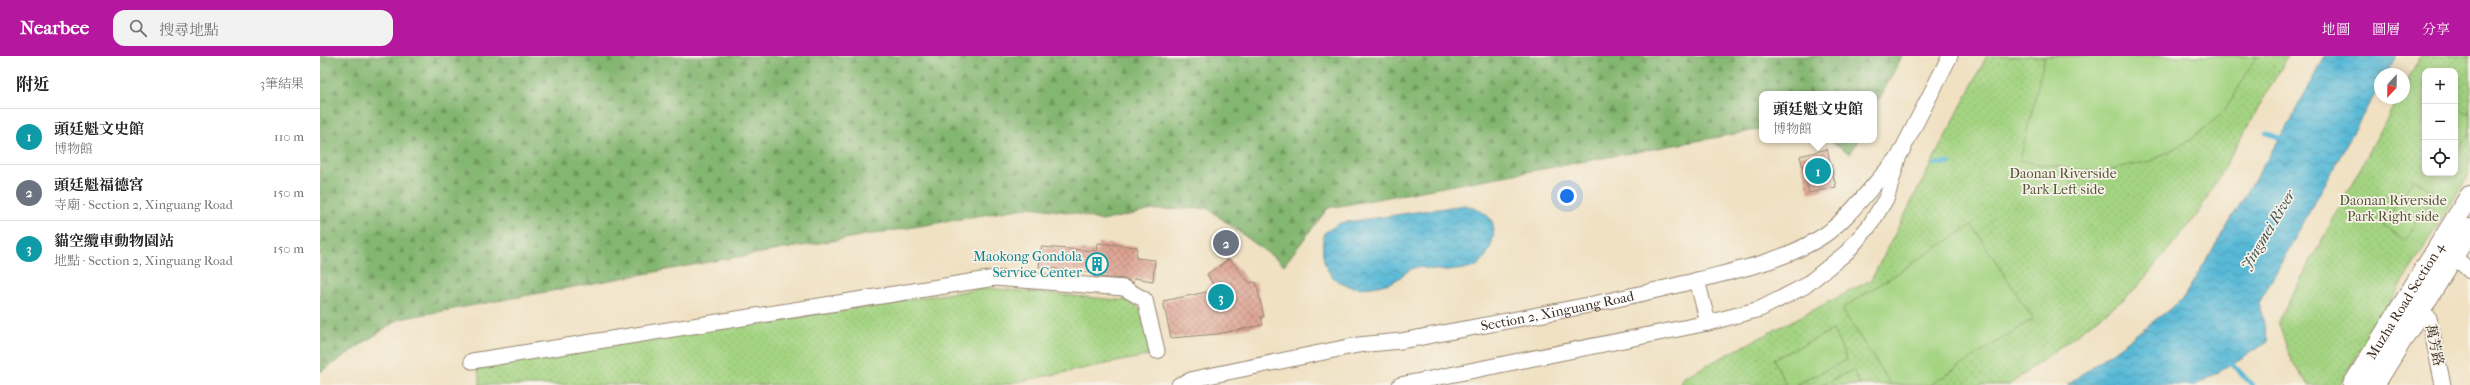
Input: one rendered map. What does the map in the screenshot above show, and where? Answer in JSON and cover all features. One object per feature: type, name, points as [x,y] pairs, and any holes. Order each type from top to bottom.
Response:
[{"type":"main road","name":"Muzha Road Section 4","points":[[2374,385],[2420,310],[2470,196]]},
{"type":"main road","name":"Muzha Road Section 4","points":[[2354,385],[2447,250],[2470,229]]},
{"type":"street","name":"Section 2, Xinguang Road","points":[[1400,385],[1708,323],[1760,309],[1805,286],[1847,252],[1870,225],[1887,197],[1898,158],[1950,56]]},
{"type":"street","name":"Section 2, Xinguang Road","points":[[1180,385],[1194,379],[1358,345],[1401,341],[1657,291],[1768,262],[1799,250],[1825,235],[1846,216],[1898,158]]},
{"type":"street","points":[[2447,250],[2470,270]]},
{"type":"street","points":[[472,361],[995,278],[1124,288],[1145,300],[1157,351]]},
{"type":"street","points":[[1697,280],[1708,323]]},
{"type":"street","name":"萬芳路","points":[[2420,310],[2429,318],[2443,385]]},
{"type":"green space","points":[[320,56],[1902,56],[1877,103],[1877,91],[1759,91],[1759,130],[1328,208],[1284,265],[1207,208],[1152,210],[1102,221],[1074,213],[1031,207],[720,260],[399,319],[320,372]]},
{"type":"green space","name":"Daonan Riverside Park Left side","points":[[1987,56],[2288,56],[2197,215],[2132,293],[2009,385],[1680,385],[1684,377],[1871,280]]},
{"type":"green space","points":[[2045,56],[2257,56],[2225,111],[2192,139],[2151,161],[2096,172],[2020,161]]},
{"type":"green space","name":"Daonan Riverside Park Right side","points":[[2420,56],[2470,56],[2470,173],[2339,385],[2308,385],[2292,362],[2278,322],[2395,104],[2410,104],[2410,75]]},
{"type":"green space","points":[[2458,107],[2470,114],[2470,133],[2458,152]]},
{"type":"green space","points":[[1834,143],[1856,143],[1850,154]]},
{"type":"green space","points":[[2413,179],[2435,192],[2405,240],[2383,226]]},
{"type":"green space","points":[[1972,225],[2033,319],[1930,385],[1891,385],[1842,309]]},
{"type":"green space","points":[[987,288],[1129,301],[1144,312],[1151,355],[1001,385],[480,385],[478,369],[505,359]]},
{"type":"green space","points":[[1833,330],[1847,360],[1795,385],[1786,385],[1774,359]]},
{"type":"green space","points":[[1853,370],[1860,385],[1822,385]]},
{"type":"water","name":"Jingmei River","points":[[2325,56],[2396,56],[2389,68],[2374,68],[2374,95],[2259,303],[2268,342],[2196,385],[2068,385],[2182,300],[2286,128]]},
{"type":"water","points":[[1465,205],[1486,214],[1493,225],[1493,239],[1488,253],[1479,264],[1474,267],[1460,270],[1435,270],[1417,267],[1411,269],[1394,281],[1378,286],[1364,288],[1351,286],[1340,282],[1331,275],[1325,264],[1323,250],[1324,233],[1340,223]]},
{"type":"building","points":[[1827,149],[1836,187],[1809,193],[1800,156]]},
{"type":"building","name":"Maokong Gondola Service Center","points":[[1098,243],[1137,247],[1136,258],[1155,260],[1153,281],[1134,278],[1133,283],[1125,279],[1094,277],[1094,273],[1039,267],[1041,247],[1097,251]]},
{"type":"building","points":[[1229,259],[1250,283],[1256,282],[1264,317],[1261,317],[1263,325],[1217,334],[1171,338],[1163,301],[1221,289],[1215,288],[1207,274]]},
{"type":"waterway","points":[[2266,133],[2285,140]]},
{"type":"waterway","points":[[1934,164],[1950,163]]},
{"type":"waterway","points":[[2229,360],[2252,385]]},
{"type":"place","name":"頭廷魁文史館","points":[[1818,171]]},
{"type":"place","name":"頭廷魁福德宮","points":[[1226,243]]},
{"type":"place","name":"Maokong Gondola Service Center","points":[[1097,264]]},
{"type":"place","name":"貓空纜車動物園站","points":[[1221,297]]}]
